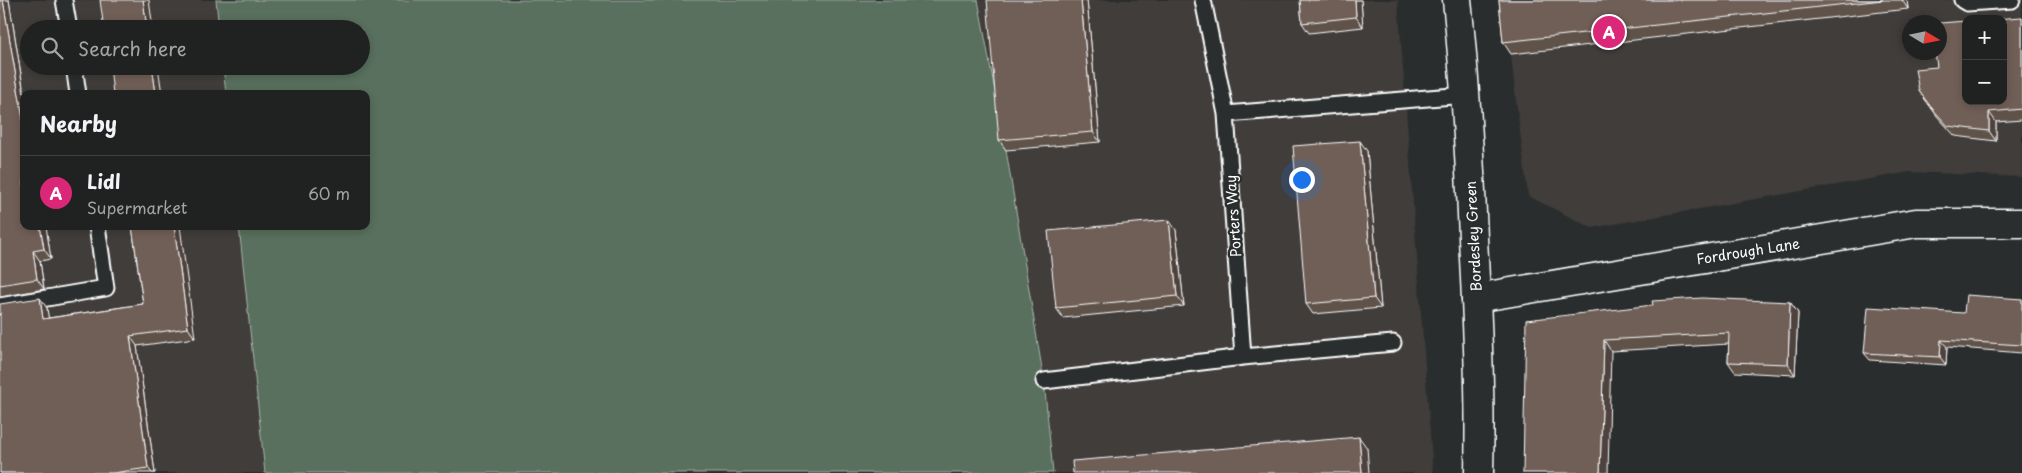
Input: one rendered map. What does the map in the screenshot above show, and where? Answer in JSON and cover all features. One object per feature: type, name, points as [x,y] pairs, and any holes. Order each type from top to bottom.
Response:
[{"type":"street","name":"Bordesley Green","points":[[1457,0],[1466,95],[1476,298],[1480,419],[1479,473]]},
{"type":"street","name":"Fordrough Lane","points":[[1476,298],[1916,223],[2022,223]]},
{"type":"lane","points":[[64,0],[67,20]]},
{"type":"lane","name":"Porters Way","points":[[1203,0],[1226,114],[1243,357]]},
{"type":"lane","points":[[1962,0],[1967,3],[2003,0]]},
{"type":"lane","points":[[75,75],[77,90]]},
{"type":"lane","points":[[1226,114],[1466,95]]},
{"type":"lane","points":[[0,306],[106,288],[98,230]]},
{"type":"lane","points":[[1044,381],[1243,357],[1393,343]]},
{"type":"shaded area","points":[[0,0],[216,0],[218,20],[20,20],[20,75],[224,75],[226,90],[20,90],[20,230],[239,230],[265,473],[0,473]]},
{"type":"shaded area","points":[[978,0],[1398,0],[1433,473],[1053,473],[1044,381],[1006,150]]},
{"type":"shaded area","points":[[1505,0],[2022,0],[2022,177],[1910,172],[1592,228],[1528,196]]},
{"type":"green space","points":[[216,0],[978,0],[1006,150],[1044,381],[1053,473],[265,473],[239,230],[370,230],[370,90],[226,90],[224,75],[370,75],[370,20],[218,20]]},
{"type":"building","points":[[0,0],[3,0],[20,101],[20,230],[41,230],[44,249],[33,251],[37,279],[0,285]]},
{"type":"building","points":[[100,0],[143,0],[146,20],[103,20]]},
{"type":"building","points":[[987,0],[1081,0],[1093,132],[999,140]]},
{"type":"building","points":[[1300,0],[1355,0],[1356,17],[1302,23]]},
{"type":"building","points":[[1499,0],[1883,0],[1503,42]]},
{"type":"building","points":[[2022,17],[2022,109],[1989,112],[1989,131],[1948,126],[1919,91],[1915,69],[1937,67],[1936,60],[1947,60],[1947,22],[1962,21],[1962,105],[2007,105],[2007,18]]},
{"type":"building","points":[[111,75],[153,75],[155,90],[113,90]]},
{"type":"building","points":[[1360,141],[1374,298],[1306,304],[1293,146]]},
{"type":"building","points":[[1169,220],[1177,296],[1056,308],[1048,231]]},
{"type":"building","points":[[133,230],[175,230],[188,328],[130,336],[148,468],[113,473],[0,473],[0,304],[40,298],[43,319],[143,304]]},
{"type":"building","points":[[1966,295],[2022,299],[2022,345],[1941,340],[1940,357],[1864,353],[1868,307],[1964,313]]},
{"type":"building","points":[[1702,298],[1790,302],[1788,364],[1728,362],[1729,333],[1604,340],[1600,473],[1523,473],[1526,320],[1653,305],[1652,301]]},
{"type":"building","points":[[1359,437],[1362,473],[1073,473],[1072,461]]},
{"type":"place","name":"Lidl","points":[[1609,32]]}]
